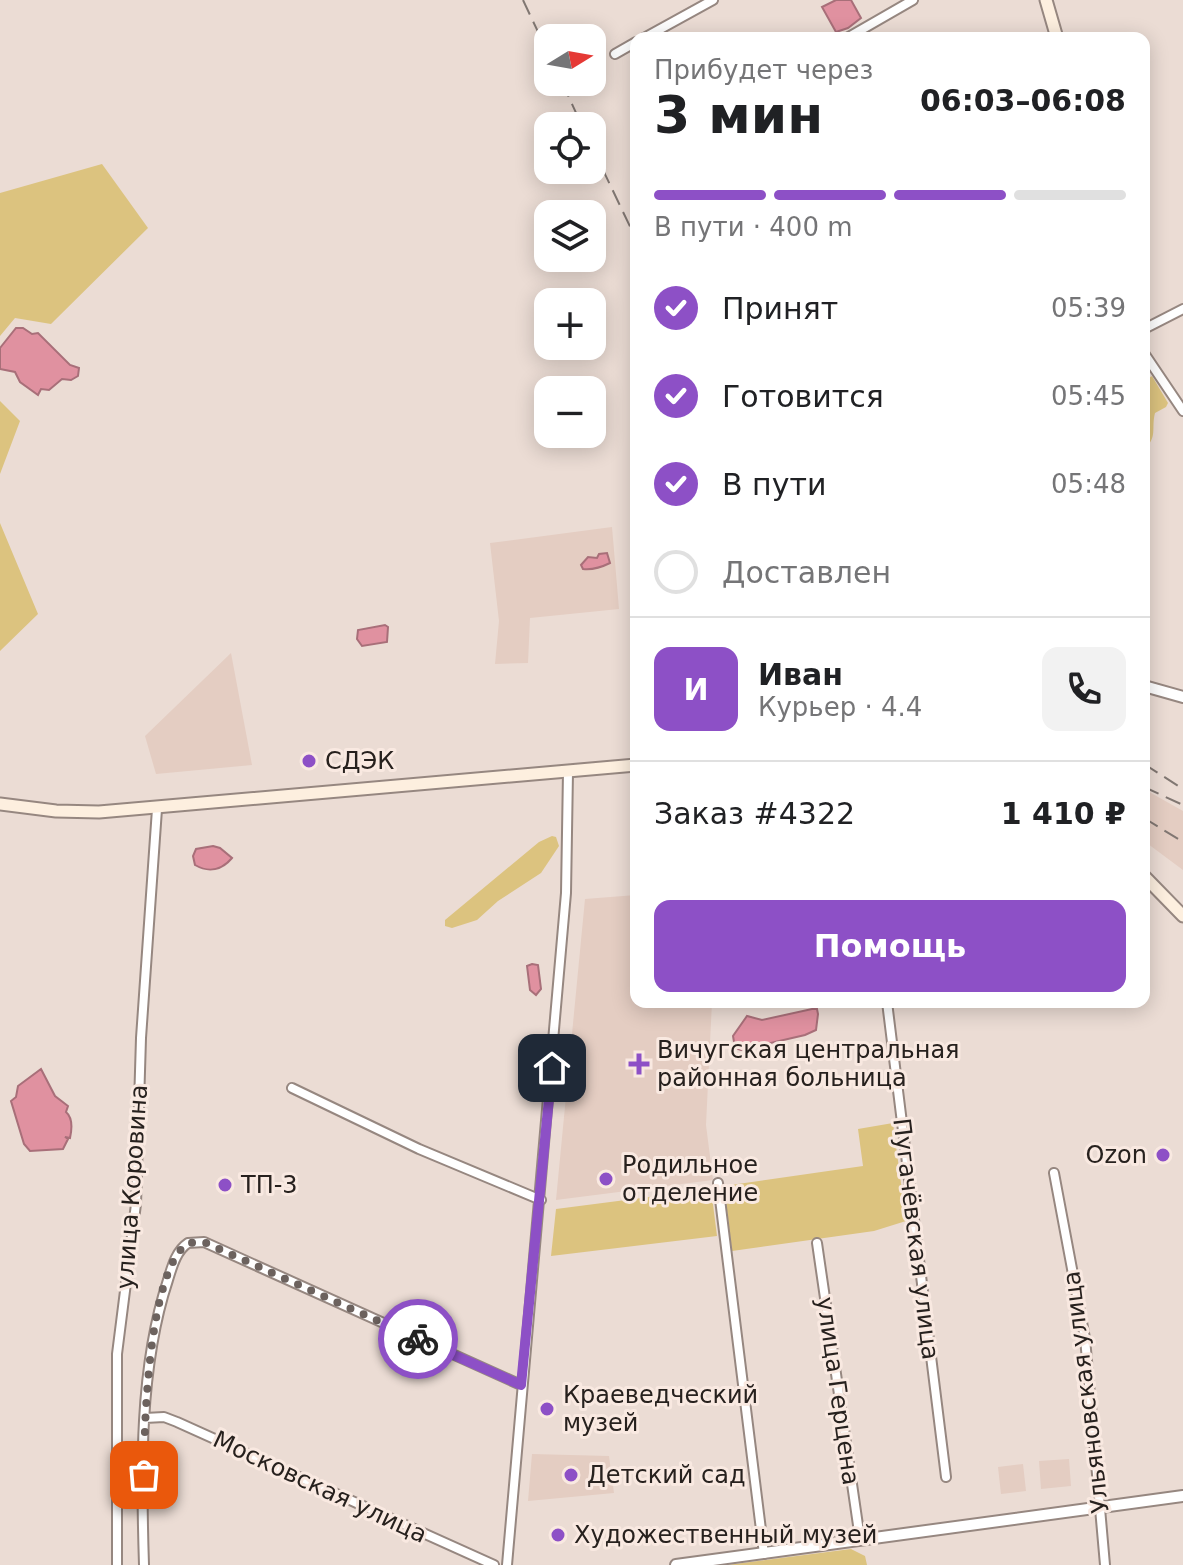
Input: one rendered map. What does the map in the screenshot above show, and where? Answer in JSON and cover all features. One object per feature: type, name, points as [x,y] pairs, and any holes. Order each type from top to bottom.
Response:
[{"type":"main road","points":[[1046,0],[1055,32]]},
{"type":"main road","points":[[0,804],[56,811],[157,809],[630,766]]},
{"type":"main road","points":[[1150,882],[1183,916]]},
{"type":"street","points":[[655,32],[713,0]]},
{"type":"street","points":[[857,32],[913,0]]},
{"type":"street","points":[[615,54],[630,45]]},
{"type":"street","points":[[1150,326],[1183,309]]},
{"type":"street","points":[[1150,362],[1183,411]]},
{"type":"street","points":[[1150,688],[1183,697]]},
{"type":"street","points":[[507,1565],[566,893],[568,772]]},
{"type":"street","name":"улица Коровина","points":[[117,1565],[117,1354],[136,1204],[141,1038],[157,809]]},
{"type":"street","name":"Пугачёвская улица","points":[[888,1008],[946,1477]]},
{"type":"street","points":[[292,1088],[419,1149],[541,1200]]},
{"type":"street","name":"Ульяновская улица","points":[[1054,1173],[1085,1338],[1105,1565]]},
{"type":"street","points":[[718,1183],[764,1554]]},
{"type":"street","points":[[155,1565],[144,1562],[145,1418],[149,1357],[159,1311],[178,1253],[188,1243],[204,1242],[521,1385]]},
{"type":"street","name":"улица Герцена","points":[[817,1243],[860,1539]]},
{"type":"street","name":"Московская улица","points":[[145,1418],[164,1417],[177,1422],[494,1565]]},
{"type":"street","points":[[676,1565],[1183,1496]]},
{"type":"shaded area","points":[[836,0],[851,0],[861,18],[836,32],[822,7]]},
{"type":"shaded area","points":[[102,164],[148,228],[51,324],[15,318],[0,336],[0,193]]},
{"type":"shaded area","points":[[16,328],[38,333],[70,365],[79,368],[78,376],[71,380],[62,379],[49,390],[41,389],[38,395],[20,382],[15,372],[0,369],[0,348]]},
{"type":"shaded area","points":[[1152,376],[1168,403],[1155,413],[1150,442]]},
{"type":"shaded area","points":[[0,401],[20,421],[0,474]]},
{"type":"shaded area","points":[[0,523],[38,614],[0,651]]},
{"type":"shaded area","points":[[612,527],[619,609],[530,618],[528,663],[495,664],[499,621],[490,543]]},
{"type":"shaded area","points":[[607,553],[610,563],[583,569],[581,565],[588,557],[597,558],[599,554]]},
{"type":"shaded area","points":[[388,627],[387,642],[362,646],[357,639],[358,630]]},
{"type":"shaded area","points":[[231,653],[252,765],[156,774],[145,736]]},
{"type":"shaded area","points":[[1150,792],[1183,811],[1183,870],[1150,845]]},
{"type":"shaded area","points":[[556,837],[559,846],[541,873],[498,901],[477,920],[452,928],[445,926],[445,920],[539,842]]},
{"type":"shaded area","points":[[213,846],[232,858],[215,869],[195,865],[193,856],[196,849]]},
{"type":"shaded area","name":"Вичугская центральная районная больница","points":[[630,895],[630,1008],[712,1008],[706,1125],[713,1180],[556,1200],[585,899]]},
{"type":"shaded area","points":[[538,965],[541,989],[536,995],[530,990],[527,966]]},
{"type":"shaded area","points":[[817,1009],[818,1014],[816,1030],[741,1050],[735,1048],[733,1036],[747,1016],[762,1020]]},
{"type":"shaded area","points":[[41,1069],[55,1096],[68,1106],[66,1112],[71,1120],[71,1131],[70,1138],[65,1137],[68,1139],[63,1149],[30,1151],[24,1144],[11,1101],[16,1097],[18,1086]]},
{"type":"shaded area","points":[[893,1123],[906,1221],[874,1231],[732,1251],[724,1186],[863,1166],[858,1129]]},
{"type":"shaded area","points":[[711,1189],[717,1236],[551,1256],[556,1209]]},
{"type":"shaded area","name":"Детский сад","points":[[532,1454],[609,1456],[614,1493],[528,1501]]},
{"type":"shaded area","points":[[1069,1459],[1071,1486],[1041,1489],[1039,1461]]},
{"type":"shaded area","points":[[1023,1464],[1026,1491],[1001,1494],[998,1467]]},
{"type":"shaded area","points":[[851,1549],[865,1556],[867,1565],[727,1565]]},
{"type":"railway","points":[[523,0],[534,24]]},
{"type":"railway","points":[[568,96],[576,112]]},
{"type":"railway","points":[[606,176],[630,226]]},
{"type":"railway","points":[[1150,768],[1183,789]]},
{"type":"railway","points":[[1150,790],[1183,805]]},
{"type":"railway","points":[[1150,822],[1183,842]]},
{"type":"way so far","points":[[144,1475],[147,1380],[155,1325],[178,1253],[188,1243],[204,1242],[418,1339]]},
{"type":"place","name":"СДЭК","points":[[309,761]]},
{"type":"place","name":"Вичугская центральная районная больница","points":[[639,1064]]},
{"type":"place","name":"Ozon","points":[[1163,1155]]},
{"type":"place","name":"Родильное отделение","points":[[606,1179]]},
{"type":"place","name":"ТП-3","points":[[225,1185]]},
{"type":"place","name":"Краеведческий музей","points":[[547,1409]]},
{"type":"place","name":"Детский сад","points":[[571,1475]]},
{"type":"place","name":"Художественный музей","points":[[558,1535]]},
{"type":"route","points":[[418,1339],[521,1385],[552,1068]]}]
